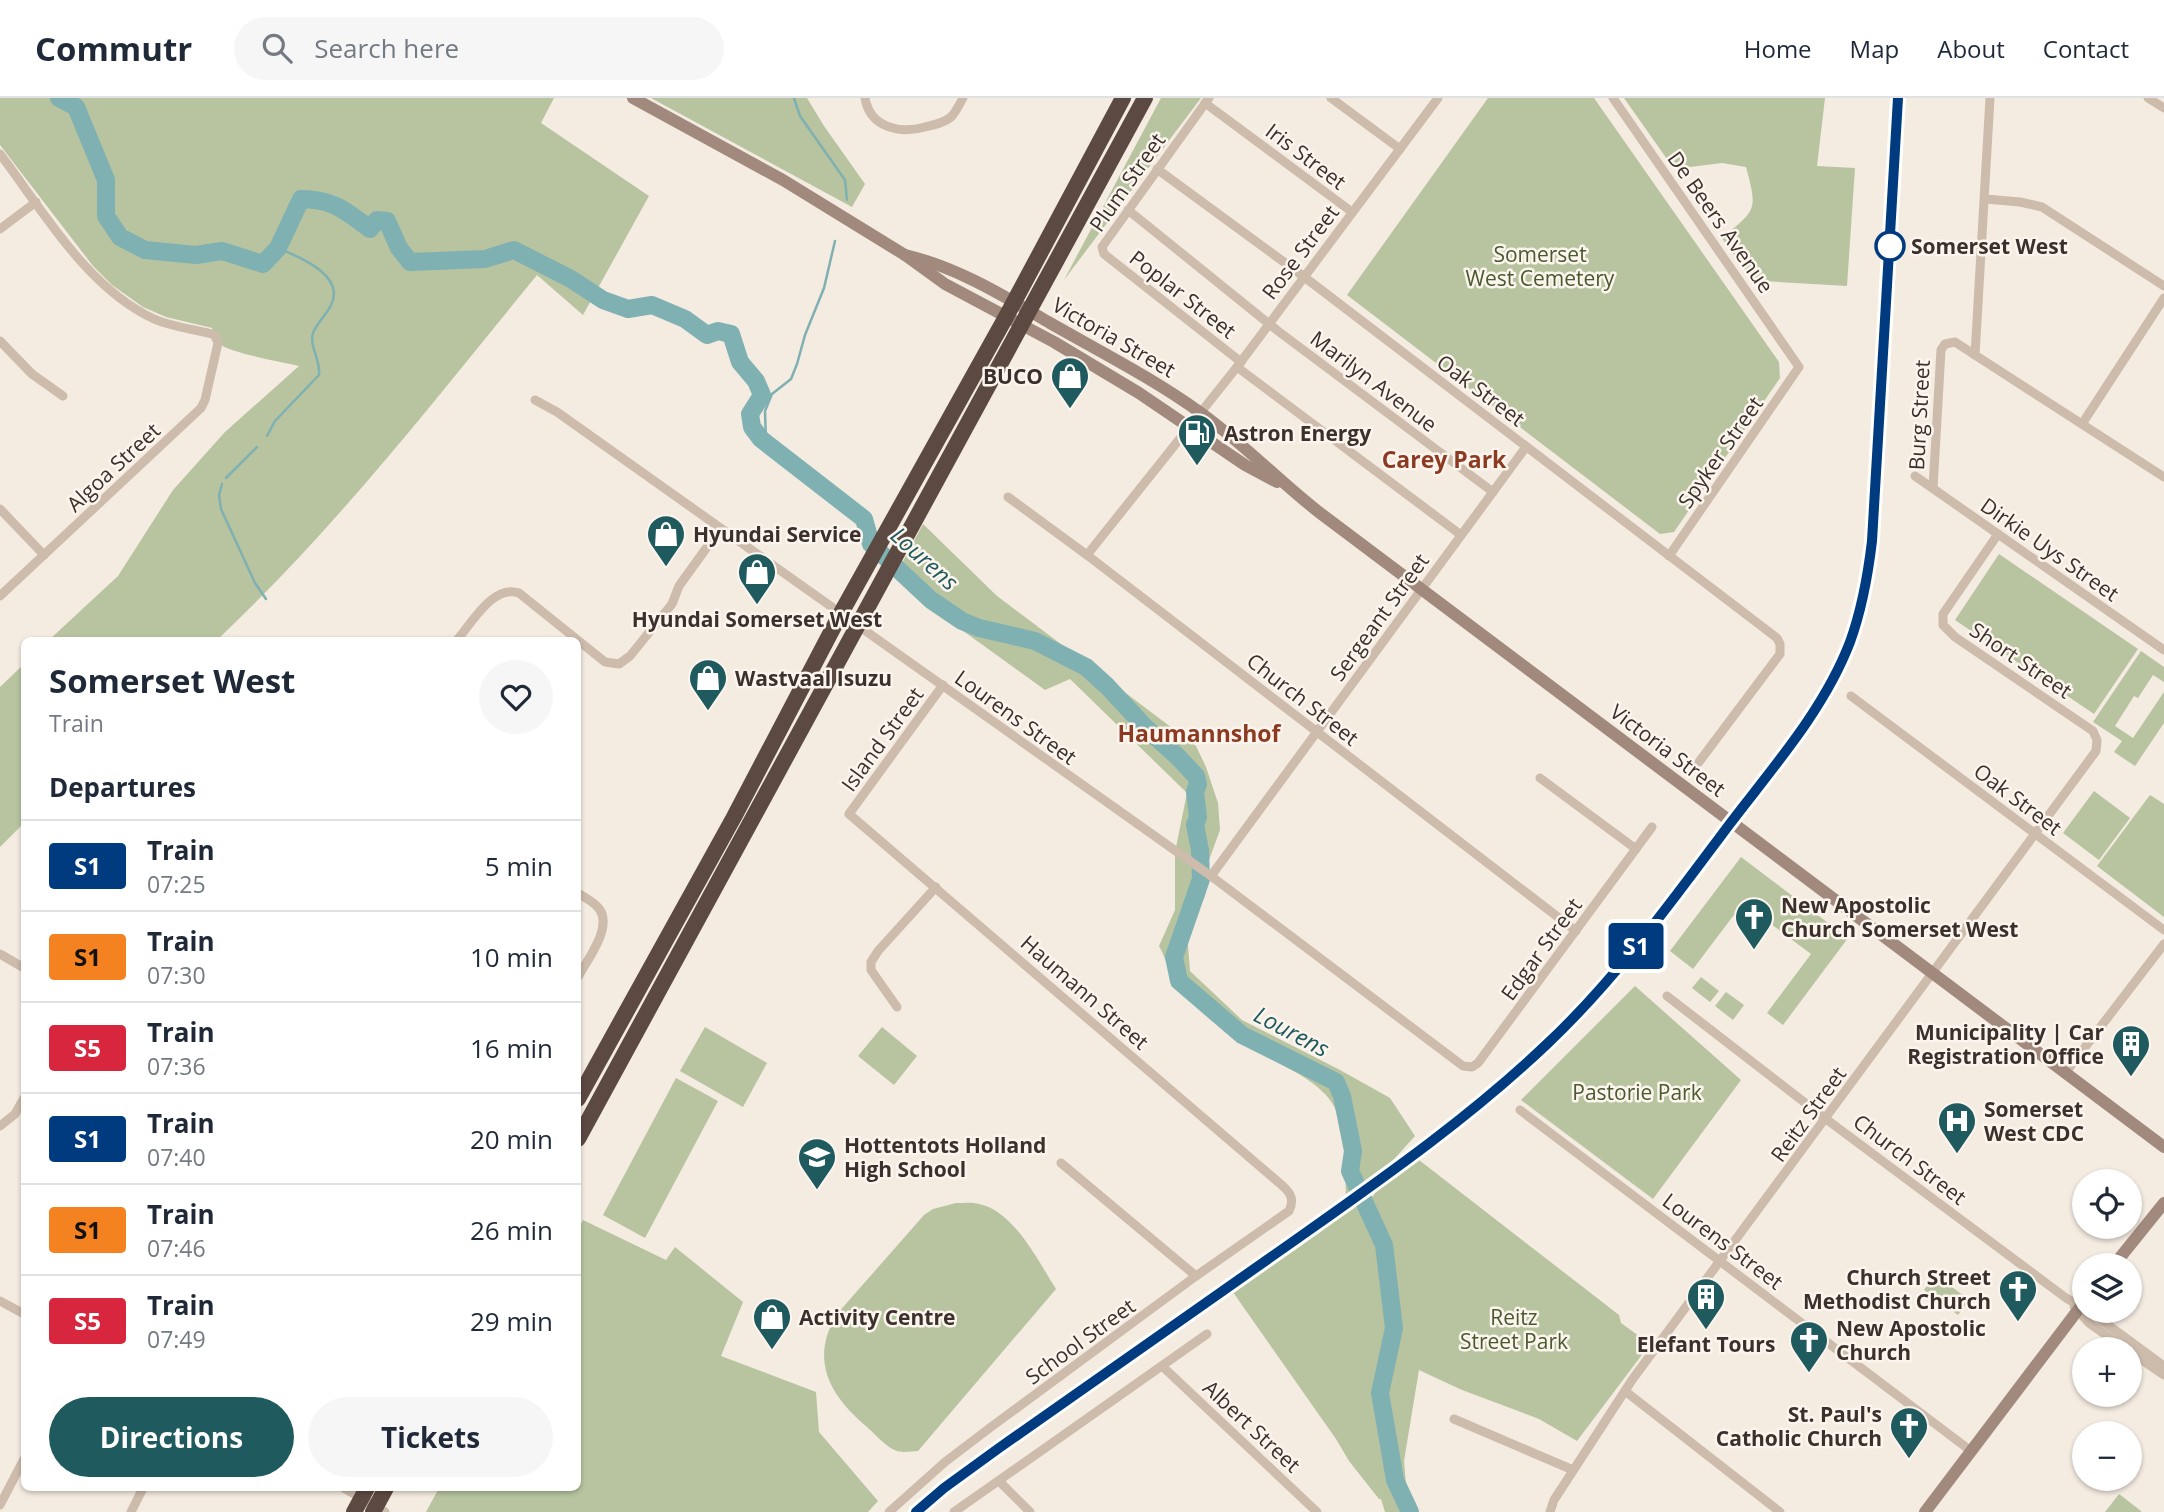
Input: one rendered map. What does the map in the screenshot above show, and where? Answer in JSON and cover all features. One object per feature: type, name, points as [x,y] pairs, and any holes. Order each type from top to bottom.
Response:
[{"type":"highway","points":[[581,1095],[745,797],[873,554],[1006,317],[1124,98]]},
{"type":"highway","points":[[581,1134],[1145,98]]},
{"type":"highway","points":[[378,1510],[385,1491]]},
{"type":"main road","name":"Victoria Street","points":[[633,98],[783,180],[905,255],[946,284],[1006,317],[1026,318],[1121,362],[1201,413],[1255,456],[1284,485],[2164,1147]]},
{"type":"main road","name":"Victoria Street","points":[[905,255],[927,261],[998,291],[1014,301],[1026,318],[1245,465],[1284,485]]},
{"type":"main road","points":[[2124,1253],[2164,1203]]},
{"type":"main road","points":[[1925,1512],[2072,1322]]},
{"type":"street","points":[[865,98],[874,119],[903,131],[919,129],[945,120],[956,111],[963,98]]},
{"type":"street","points":[[1331,98],[1400,149]]},
{"type":"street","name":"Rose Street","points":[[1087,555],[1239,364],[1438,98]]},
{"type":"street","name":"De Beers Avenue","points":[[1613,98],[1799,367]]},
{"type":"street","points":[[1990,98],[1975,355],[2164,477]]},
{"type":"street","points":[[2148,98],[2164,108]]},
{"type":"street","name":"Plum Street","points":[[1104,254],[1104,242],[1207,101]]},
{"type":"street","name":"Iris Street","points":[[1207,101],[1352,212]]},
{"type":"street","points":[[0,154],[36,202],[0,229]]},
{"type":"street","name":"Oak Street","points":[[1157,169],[1303,276],[1777,638],[1780,654],[1699,762]]},
{"type":"street","points":[[1985,199],[2042,207],[2164,286]]},
{"type":"street","name":"Algoa Street","points":[[0,596],[201,408],[218,343],[218,339],[212,334],[158,320],[111,292],[80,260],[36,202]]},
{"type":"street","name":"Marilyn Avenue","points":[[1128,210],[1268,323],[1493,492]]},
{"type":"street","name":"Poplar Street","points":[[1104,254],[1239,364],[1461,535]]},
{"type":"street","points":[[2082,424],[2164,298]]},
{"type":"street","points":[[0,341],[26,370],[63,396]]},
{"type":"street","name":"Burg Street","points":[[1933,488],[1941,350],[1945,344],[1955,342],[1975,355]]},
{"type":"street","name":"Spyker Street","points":[[1669,556],[1799,367]]},
{"type":"street","name":"Lourens Street","points":[[535,400],[557,412],[859,625],[1176,851],[1463,1066],[1472,1067]]},
{"type":"street","name":"Sergeant Street","points":[[1207,874],[1317,733],[1526,447]]},
{"type":"street","name":"Dirkie Uys Street","points":[[1915,476],[2164,650]]},
{"type":"street","name":"Church Street","points":[[1008,497],[1576,931]]},
{"type":"street","points":[[0,509],[44,555]]},
{"type":"street","points":[[581,643],[605,662],[619,664],[630,656],[672,604],[679,586],[720,528]]},
{"type":"street","name":"Short Street","points":[[1998,534],[1943,614],[1943,625],[1955,637],[2090,728],[2097,740]]},
{"type":"street","points":[[460,637],[494,597],[503,592],[514,591],[574,637]]},
{"type":"street","name":"Island Street","points":[[849,814],[943,685]]},
{"type":"street","name":"Oak Street","points":[[1852,696],[2164,930]]},
{"type":"street","name":"Reitz Street","points":[[1550,1512],[1554,1500],[1625,1391],[2036,834],[2096,751],[2097,740]]},
{"type":"street","points":[[1540,778],[1636,849]]},
{"type":"street","name":"Haumann Street","points":[[849,814],[1287,1189],[1292,1201]]},
{"type":"street","name":"Edgar Street","points":[[1472,1067],[1478,1063],[1653,827]]},
{"type":"street","points":[[897,1007],[872,970],[871,962],[936,887]]},
{"type":"street","points":[[581,896],[599,909],[604,923],[581,971]]},
{"type":"street","points":[[2066,1072],[2164,943]]},
{"type":"street","points":[[0,954],[21,966]]},
{"type":"street","name":"Church Street","points":[[1667,996],[1826,1119],[2072,1302]]},
{"type":"street","points":[[0,1126],[15,1114],[21,1103]]},
{"type":"street","name":"Lourens Street","points":[[1520,1110],[1971,1451]]},
{"type":"street","points":[[1061,1163],[1196,1276]]},
{"type":"street","name":"School Street","points":[[888,1512],[954,1455],[1196,1276],[1289,1211],[1292,1201]]},
{"type":"street","points":[[0,1301],[21,1312]]},
{"type":"street","name":"Church Street","points":[[2089,1323],[2109,1337]]},
{"type":"street","name":"Church Street","points":[[2104,1323],[2164,1366]]},
{"type":"street","points":[[954,1512],[1207,1334]]},
{"type":"street","name":"Church Street","points":[[2142,1360],[2164,1375]]},
{"type":"street","name":"Albert Street","points":[[1162,1366],[1317,1512]]},
{"type":"street","points":[[1625,1391],[1780,1512]]},
{"type":"street","points":[[1454,1419],[1573,1470]]},
{"type":"street","points":[[0,1505],[21,1466]]},
{"type":"street","points":[[999,1481],[1030,1512]]},
{"type":"street","points":[[131,1512],[142,1491]]},
{"type":"street","points":[[360,1499],[378,1510]]},
{"type":"green space","points":[[0,98],[554,98],[541,123],[649,196],[583,315],[537,275],[343,509],[220,637],[52,637],[118,576],[173,490],[225,432],[299,366],[225,347],[215,340],[212,328],[166,317],[143,307],[112,285],[93,266],[0,145]]},
{"type":"green space","points":[[651,98],[807,98],[865,184],[852,207]]},
{"type":"green space","points":[[1161,98],[1201,98],[1064,280]]},
{"type":"green space","name":"Somerset West Cemetery","points":[[1488,98],[1594,98],[1779,362],[1780,378],[1674,532],[1660,534],[1347,295]]},
{"type":"green space","points":[[1624,98],[1825,98],[1817,166],[1855,168],[1847,286],[1763,281],[1747,273],[1722,238],[1748,215],[1751,208],[1753,201],[1746,167],[1722,163],[1674,169]]},
{"type":"green space","points":[[923,524],[997,596],[1196,746],[1218,803],[1220,830],[1209,860],[1205,896],[1187,934],[1190,971],[1242,1020],[1390,1098],[1415,1136],[1376,1179],[1346,1200],[1342,1131],[1336,1110],[1329,1099],[1309,1080],[1246,1045],[1203,1010],[1177,984],[1159,946],[1175,910],[1175,852],[1187,793],[1070,679],[1045,690],[919,599],[920,595],[895,576]]},
{"type":"green space","points":[[1999,554],[2138,649],[2094,714],[1955,620]]},
{"type":"green space","points":[[2141,651],[2164,667],[2164,682],[2153,675],[2138,698],[2134,696],[2115,726],[2133,738],[2164,692],[2164,723],[2135,766],[2114,752],[2122,741],[2093,722]]},
{"type":"green space","points":[[21,667],[21,826],[0,847],[0,687]]},
{"type":"green space","points":[[2094,791],[2130,818],[2099,860],[2063,833]]},
{"type":"green space","points":[[2150,795],[2164,804],[2164,917],[2097,866]]},
{"type":"green space","points":[[1741,857],[1848,938],[1783,1025],[1767,1013],[1811,954],[1743,903],[1693,969],[1670,951]]},
{"type":"green space","points":[[1701,977],[1719,991],[1710,1002],[1692,988]]},
{"type":"green space","name":"Pastorie Park","points":[[1635,986],[1741,1080],[1653,1199],[1521,1100]]},
{"type":"green space","points":[[1726,992],[1744,1005],[1733,1020],[1715,1006]]},
{"type":"green space","points":[[705,1027],[767,1063],[743,1107],[680,1071]]},
{"type":"green space","points":[[882,1027],[917,1056],[894,1085],[858,1056]]},
{"type":"green space","points":[[676,1078],[718,1101],[645,1238],[603,1215]]},
{"type":"green space","name":"Reitz Street Park","points":[[1419,1160],[1619,1315],[1621,1323],[1650,1344],[1577,1441],[1539,1419],[1462,1390],[1419,1370],[1404,1461],[1406,1484],[1415,1512],[1385,1512],[1381,1499],[1349,1461],[1230,1288],[1373,1196],[1377,1190]]},
{"type":"green space","points":[[956,1203],[979,1204],[1003,1216],[1024,1239],[1056,1289],[918,1451],[899,1452],[885,1444],[843,1403],[828,1376],[824,1362],[825,1347],[837,1314],[924,1215],[933,1209]]},
{"type":"green space","points":[[583,1220],[666,1260],[675,1247],[743,1302],[721,1356],[816,1392],[819,1432],[878,1501],[868,1512],[426,1512],[437,1491],[581,1491]]},
{"type":"green space","points":[[1935,1274],[1969,1300],[1958,1315],[1924,1290]]},
{"type":"green space","points":[[2119,1494],[2141,1511],[2141,1512],[2105,1512]]},
{"type":"waterway","name":"Lourens","points":[[59,98],[76,107],[106,180],[106,216],[120,237],[145,250],[196,255],[222,251],[263,264],[278,248],[301,199],[322,201],[338,207],[370,229],[377,220],[387,221],[399,248],[410,262],[485,259],[514,250],[571,279],[603,300],[628,309],[652,305],[685,319],[707,335],[718,331],[731,334],[740,362],[756,381],[762,395],[750,414],[752,427],[761,439],[864,519],[871,544],[931,600],[962,621],[979,628],[1035,641],[1086,667],[1178,757],[1196,776],[1198,784],[1195,792],[1198,817],[1195,825],[1200,850],[1201,879],[1174,957],[1179,981],[1242,1035],[1336,1082],[1342,1096],[1353,1151],[1350,1171],[1384,1245],[1394,1328],[1380,1393],[1395,1480],[1410,1512]]},
{"type":"waterway","points":[[794,98],[800,116],[845,180],[847,200]]},
{"type":"waterway","points":[[766,443],[765,411],[772,394],[791,379],[824,288],[835,241]]},
{"type":"waterway","points":[[267,436],[275,421],[319,375],[312,338],[331,305],[334,294],[332,285],[318,269],[278,248]]},
{"type":"waterway","points":[[226,478],[257,447]]},
{"type":"waterway","points":[[222,484],[219,495],[221,509],[255,583],[266,599]]},
{"type":"railway","points":[[916,1512],[999,1448],[1387,1175],[1453,1125],[1516,1072],[1573,1018],[1621,964],[1798,735],[1827,689],[1850,641],[1869,566],[1898,98]]},
{"type":"train","name":"S1","points":[[916,1512],[999,1448],[1415,1156],[1487,1098],[1550,1041],[1601,988],[1679,892],[1794,738],[1832,679],[1848,645],[1867,578],[1872,541],[1898,98]]},
{"type":"place","name":"Somerset West","points":[[1890,246]]},
{"type":"place","name":"BUCO","points":[[1070,410]]},
{"type":"place","name":"Astron Energy","points":[[1197,467]]},
{"type":"place","name":"Hyundai Service","points":[[666,568]]},
{"type":"place","name":"Hyundai Somerset West","points":[[757,606]]},
{"type":"place","name":"Wastvaal Isuzu","points":[[708,712]]},
{"type":"place","name":"New Apostolic Church Somerset West","points":[[1754,951]]},
{"type":"place","name":"Municipality | Car Registration Office","points":[[2131,1078]]},
{"type":"place","name":"Somerset West CDC","points":[[1957,1155]]},
{"type":"place","name":"Hottentots Holland High School","points":[[817,1191]]},
{"type":"place","name":"Church Street Methodist Church","points":[[2018,1323]]},
{"type":"place","name":"Elefant Tours","points":[[1706,1331]]},
{"type":"place","name":"Activity Centre","points":[[772,1351]]},
{"type":"place","name":"New Apostolic Church","points":[[1809,1374]]},
{"type":"place","name":"St. Paul's Catholic Church","points":[[1909,1460]]},
{"type":"district","name":"Carey Park","points":[[1444,459]]},
{"type":"district","name":"Haumannshof","points":[[1199,733]]}]
